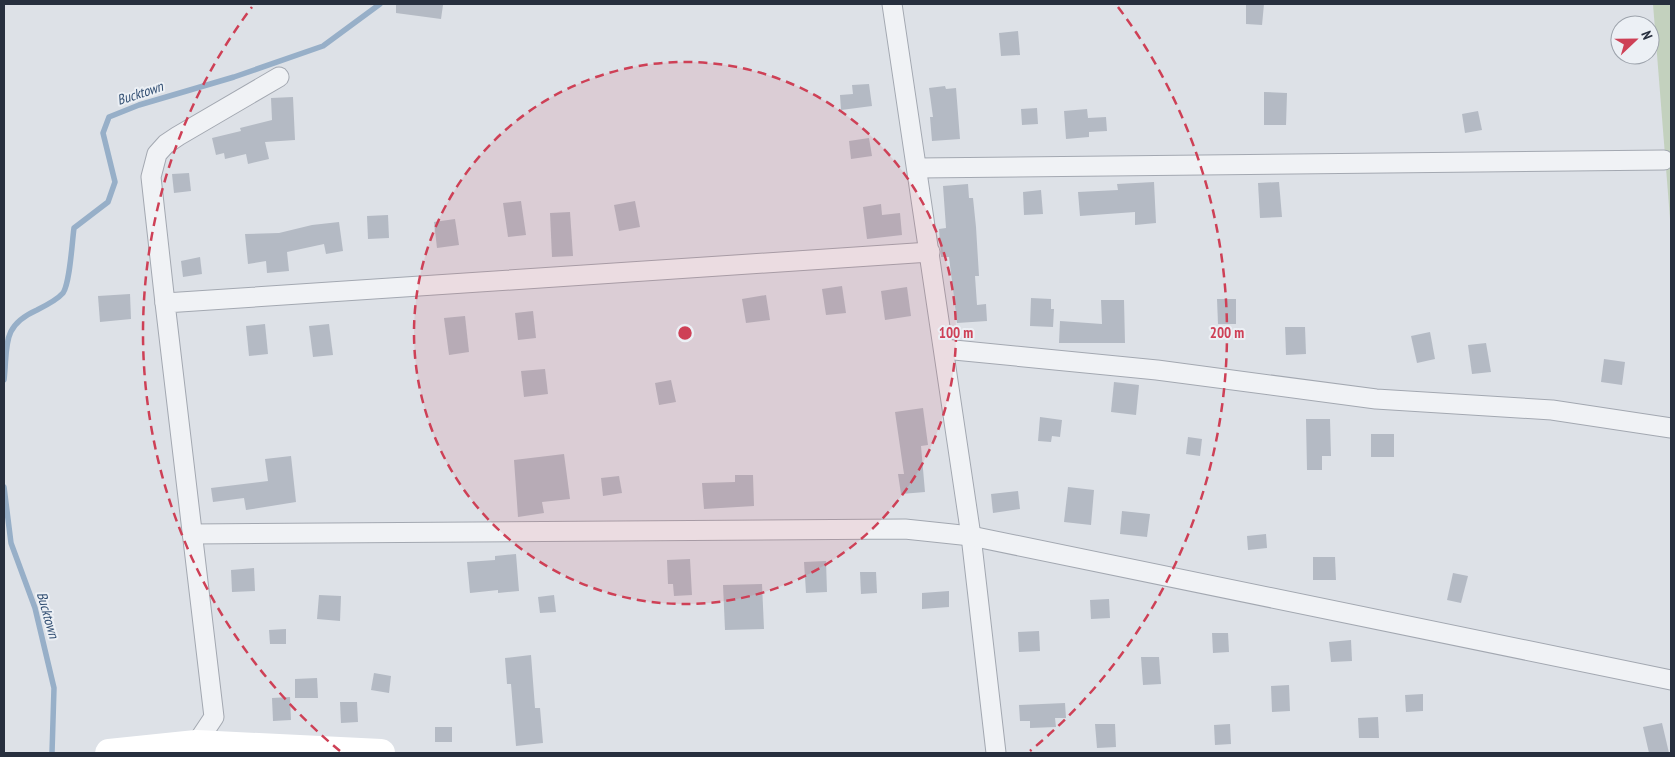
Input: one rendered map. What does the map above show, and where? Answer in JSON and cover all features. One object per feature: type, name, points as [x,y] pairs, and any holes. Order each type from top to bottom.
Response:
[{"type":"street","points":[[892,4],[918,168],[971,536],[996,753]]},
{"type":"street","points":[[196,744],[214,717],[152,191],[153,164],[157,154],[166,144],[279,77]]},
{"type":"street","points":[[918,168],[1664,160]]},
{"type":"street","points":[[165,303],[930,252]]},
{"type":"street","points":[[944,349],[1156,370],[1376,399],[1552,410],[1671,428]]},
{"type":"street","points":[[192,534],[905,529],[971,536],[1671,680]]},
{"type":"street","points":[[109,753],[196,744],[381,753]]},
{"type":"green space","points":[[1653,4],[1671,4],[1671,231],[1658,65],[1660,65],[1660,15],[1654,15]]},
{"type":"building","points":[[396,4],[443,5],[441,19],[396,13]]},
{"type":"building","points":[[1246,4],[1264,4],[1262,25],[1246,24]]},
{"type":"building","points":[[1018,31],[1020,55],[1001,56],[999,33]]},
{"type":"building","points":[[869,84],[872,106],[841,110],[840,95],[853,94],[852,85]]},
{"type":"building","points":[[945,86],[946,89],[956,88],[960,139],[932,141],[930,117],[933,117],[929,88]]},
{"type":"building","points":[[1264,92],[1287,93],[1286,125],[1264,125]]},
{"type":"building","points":[[293,97],[295,140],[265,142],[269,159],[248,164],[246,154],[225,159],[224,153],[216,155],[212,138],[241,131],[240,128],[272,120],[271,98]]},
{"type":"building","points":[[1037,108],[1038,124],[1022,125],[1021,109]]},
{"type":"building","points":[[1087,109],[1088,118],[1106,117],[1107,131],[1089,132],[1089,137],[1066,139],[1064,111]]},
{"type":"building","points":[[1478,111],[1482,130],[1465,133],[1462,114]]},
{"type":"building","points":[[869,138],[872,156],[851,159],[849,141]]},
{"type":"building","points":[[189,173],[191,191],[174,193],[172,174]]},
{"type":"building","points":[[1154,182],[1156,223],[1135,225],[1135,212],[1080,216],[1078,192],[1118,190],[1117,184]]},
{"type":"building","points":[[1279,182],[1282,217],[1260,218],[1258,183]]},
{"type":"building","points":[[968,184],[969,198],[973,198],[976,227],[979,276],[975,276],[977,305],[986,304],[987,321],[957,323],[949,257],[941,257],[939,229],[946,228],[943,186]]},
{"type":"building","points":[[1041,190],[1043,214],[1024,215],[1023,192]]},
{"type":"building","points":[[521,201],[526,235],[508,237],[503,203]]},
{"type":"building","points":[[635,201],[640,227],[619,231],[614,205]]},
{"type":"building","points":[[881,204],[882,215],[900,213],[902,235],[867,239],[863,207]]},
{"type":"building","points":[[570,212],[573,256],[552,257],[550,213]]},
{"type":"building","points":[[388,215],[389,238],[368,239],[367,216]]},
{"type":"building","points":[[455,219],[459,245],[437,248],[434,222]]},
{"type":"building","points":[[339,222],[343,251],[326,254],[324,244],[287,252],[289,271],[267,273],[266,261],[248,264],[245,234],[279,233],[312,225]]},
{"type":"building","points":[[200,257],[202,274],[183,277],[181,261]]},
{"type":"building","points":[[842,286],[846,313],[826,315],[822,289]]},
{"type":"building","points":[[907,287],[911,316],[885,320],[881,291]]},
{"type":"building","points":[[130,294],[131,319],[100,322],[98,296]]},
{"type":"building","points":[[766,295],[770,320],[746,323],[742,299]]},
{"type":"building","points":[[1031,298],[1051,299],[1051,309],[1054,309],[1053,327],[1030,326]]},
{"type":"building","points":[[1217,299],[1236,299],[1236,324],[1218,324]]},
{"type":"building","points":[[1101,300],[1124,300],[1125,343],[1059,343],[1060,321],[1102,324]]},
{"type":"building","points":[[533,311],[536,338],[518,340],[515,313]]},
{"type":"building","points":[[465,316],[469,352],[449,355],[444,318]]},
{"type":"building","points":[[265,324],[268,354],[249,356],[246,326]]},
{"type":"building","points":[[329,324],[333,355],[313,357],[309,326]]},
{"type":"building","points":[[1285,327],[1305,327],[1306,354],[1286,355]]},
{"type":"building","points":[[1430,332],[1435,359],[1417,363],[1411,336]]},
{"type":"building","points":[[1486,343],[1491,372],[1472,374],[1468,345]]},
{"type":"building","points":[[1604,359],[1625,362],[1622,385],[1601,382]]},
{"type":"building","points":[[545,369],[548,394],[524,397],[521,371]]},
{"type":"building","points":[[671,380],[676,402],[659,405],[655,383]]},
{"type":"building","points":[[1114,382],[1139,385],[1136,415],[1111,412]]},
{"type":"building","points":[[923,408],[928,445],[921,446],[925,492],[901,494],[898,474],[904,474],[895,412]]},
{"type":"building","points":[[1040,417],[1062,420],[1060,437],[1052,436],[1051,442],[1038,441]]},
{"type":"building","points":[[1306,419],[1330,419],[1331,456],[1322,456],[1322,470],[1307,470]]},
{"type":"building","points":[[1371,434],[1394,434],[1394,457],[1371,457]]},
{"type":"building","points":[[1188,437],[1202,439],[1200,456],[1186,454]]},
{"type":"building","points":[[564,454],[570,499],[542,502],[544,513],[518,517],[514,460]]},
{"type":"building","points":[[291,456],[296,502],[246,510],[244,498],[213,502],[211,488],[268,481],[265,459]]},
{"type":"building","points":[[735,475],[753,475],[754,506],[704,509],[702,483],[735,482]]},
{"type":"building","points":[[619,476],[622,493],[603,496],[601,478]]},
{"type":"building","points":[[1068,487],[1094,490],[1091,525],[1064,522]]},
{"type":"building","points":[[1018,491],[1020,509],[993,513],[991,494]]},
{"type":"building","points":[[1122,511],[1150,514],[1147,537],[1120,534]]},
{"type":"building","points":[[1266,534],[1267,548],[1248,550],[1247,536]]},
{"type":"building","points":[[516,554],[519,591],[498,593],[498,590],[470,593],[467,562],[495,560],[495,556]]},
{"type":"building","points":[[1313,557],[1335,557],[1336,580],[1313,580]]},
{"type":"building","points":[[690,559],[692,595],[674,596],[673,584],[668,584],[667,560]]},
{"type":"building","points":[[826,561],[827,592],[806,593],[804,562]]},
{"type":"building","points":[[254,568],[255,591],[232,592],[231,570]]},
{"type":"building","points":[[860,572],[876,572],[877,593],[861,594]]},
{"type":"building","points":[[1453,573],[1468,576],[1461,603],[1447,600]]},
{"type":"building","points":[[762,584],[764,629],[725,630],[723,585]]},
{"type":"building","points":[[949,591],[949,607],[922,609],[922,593]]},
{"type":"building","points":[[319,595],[341,596],[340,621],[317,619]]},
{"type":"building","points":[[554,595],[556,612],[540,613],[538,597]]},
{"type":"building","points":[[1109,599],[1110,618],[1091,619],[1090,600]]},
{"type":"building","points":[[286,629],[286,644],[270,644],[269,630]]},
{"type":"building","points":[[1039,631],[1040,651],[1019,652],[1018,632]]},
{"type":"building","points":[[1212,633],[1228,633],[1229,652],[1213,653]]},
{"type":"building","points":[[1351,640],[1352,661],[1331,662],[1329,642]]},
{"type":"building","points":[[531,655],[535,708],[540,708],[543,743],[516,746],[511,684],[507,684],[505,658]]},
{"type":"building","points":[[1141,657],[1159,657],[1161,684],[1143,685]]},
{"type":"building","points":[[374,673],[391,676],[389,693],[371,690]]},
{"type":"building","points":[[317,678],[318,698],[295,698],[295,679]]},
{"type":"building","points":[[1289,685],[1290,711],[1272,712],[1271,686]]},
{"type":"building","points":[[1423,694],[1423,711],[1406,712],[1405,695]]},
{"type":"building","points":[[290,697],[291,720],[273,721],[272,698]]},
{"type":"building","points":[[340,702],[357,702],[358,722],[341,723]]},
{"type":"building","points":[[1065,703],[1066,718],[1055,718],[1056,727],[1030,728],[1030,721],[1020,721],[1019,705]]},
{"type":"building","points":[[1378,717],[1379,738],[1359,738],[1358,718]]},
{"type":"building","points":[[1662,723],[1669,753],[1649,753],[1643,727]]},
{"type":"building","points":[[1095,724],[1115,724],[1116,747],[1097,748]]},
{"type":"building","points":[[1230,724],[1231,744],[1215,745],[1214,725]]},
{"type":"building","points":[[435,727],[452,727],[452,742],[435,742]]},
{"type":"waterway","name":"Bucktown","points":[[4,380],[8,338],[12,330],[25,316],[51,303],[63,293],[69,272],[74,228],[108,202],[115,182],[103,133],[109,117],[139,105],[234,77],[323,46],[380,4]]},
{"type":"waterway","name":"Bucktown","points":[[4,487],[11,543],[35,608],[54,688],[52,753]]}]
